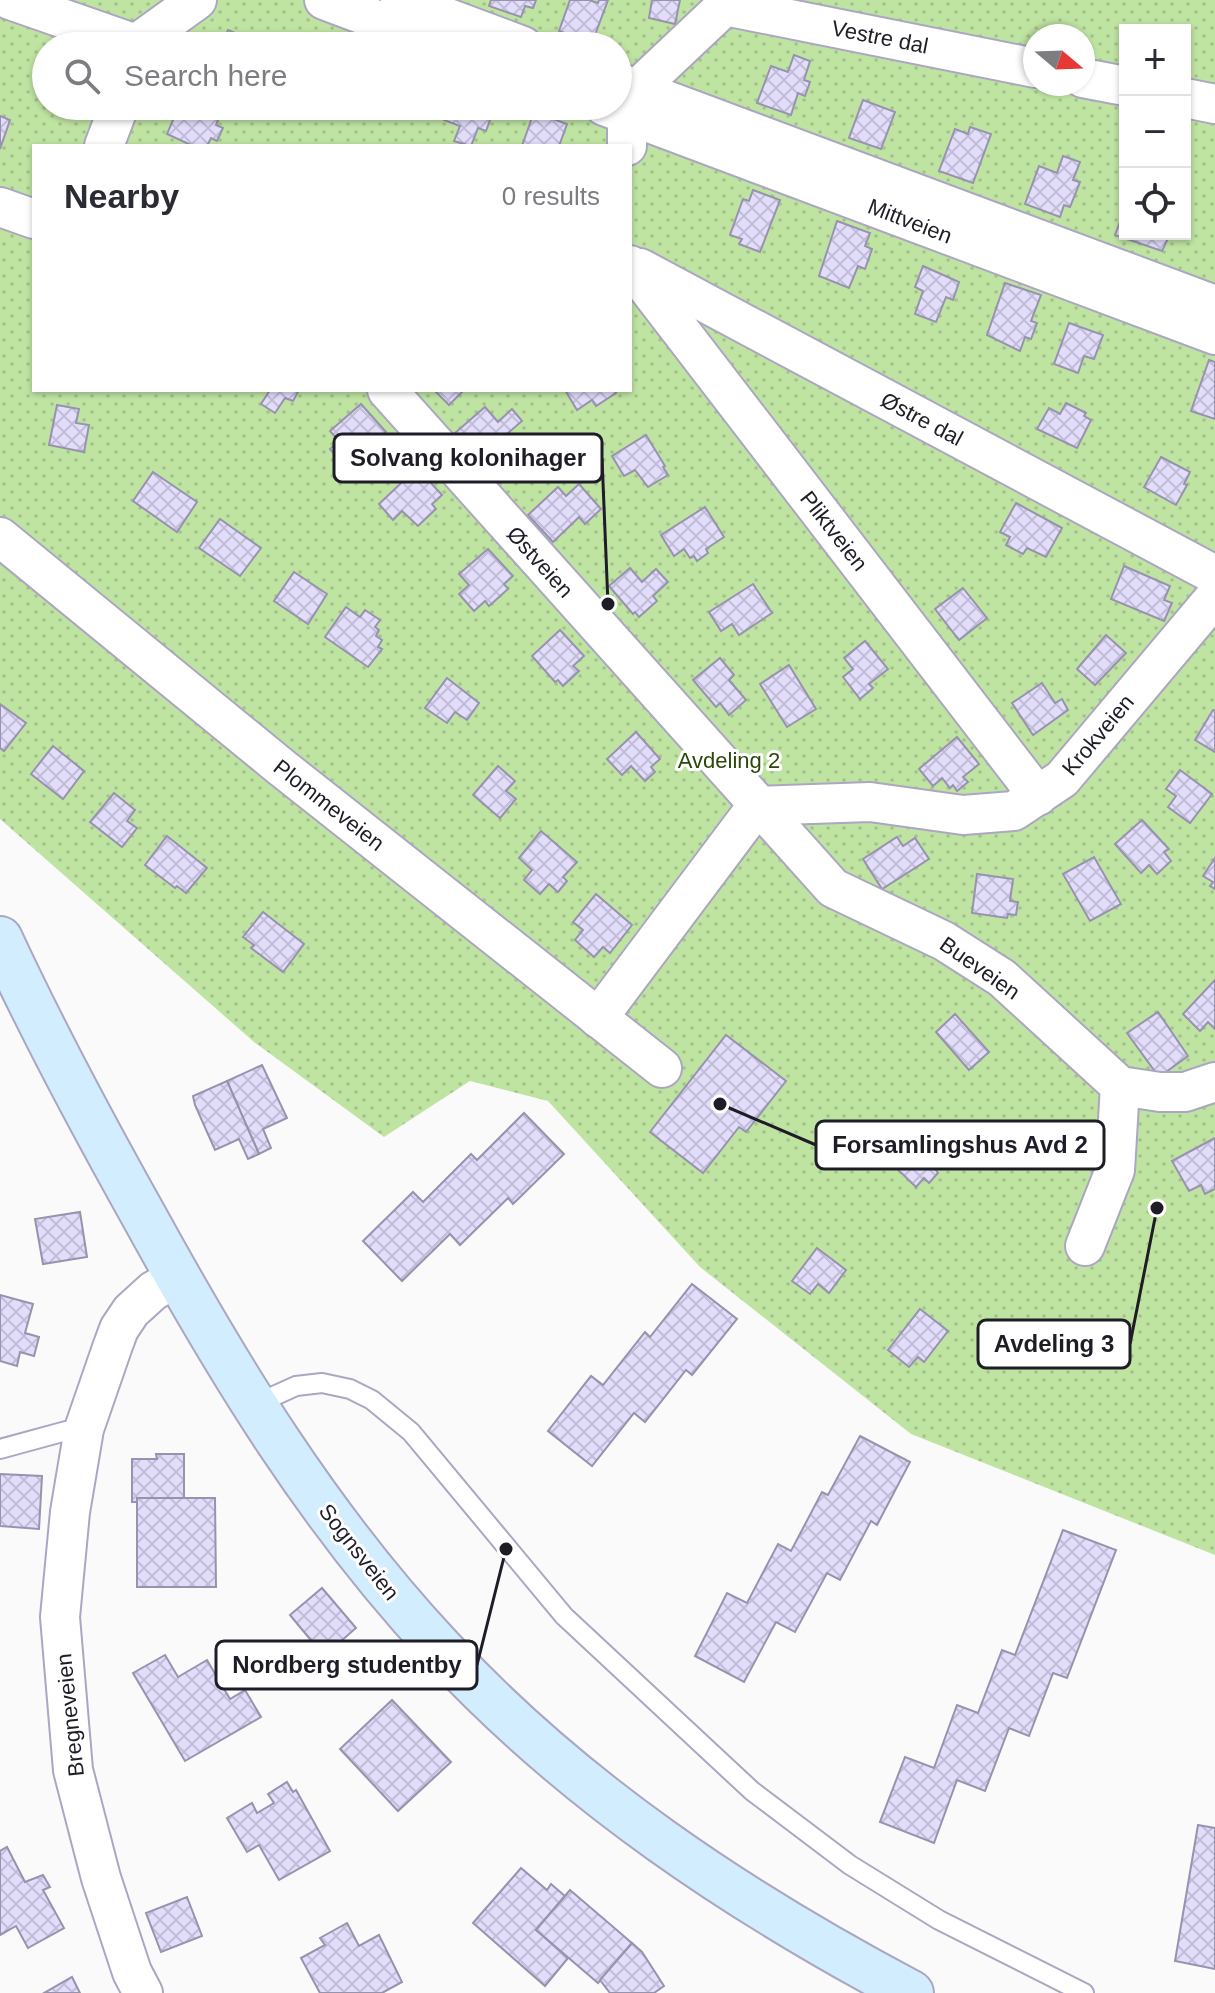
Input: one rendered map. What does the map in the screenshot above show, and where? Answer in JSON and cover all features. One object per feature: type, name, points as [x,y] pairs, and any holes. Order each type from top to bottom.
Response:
[{"type":"main road","name":"Sognsveien","points":[[0,939],[102,1142],[177,1277],[294,1466],[383,1586],[442,1650],[544,1748],[604,1799],[686,1859],[841,1956],[911,1993]]},
{"type":"street","points":[[10,0],[100,32]]},
{"type":"street","points":[[154,32],[197,0]]},
{"type":"street","points":[[324,0],[409,32]]},
{"type":"street","points":[[400,0],[486,32]]},
{"type":"street","points":[[632,98],[722,3]]},
{"type":"street","name":"Vestre dal","points":[[722,3],[1023,66]]},
{"type":"street","points":[[1095,80],[1119,85]]},
{"type":"street","points":[[1191,99],[1215,104]]},
{"type":"street","name":"Mittveien","points":[[632,110],[1215,305]]},
{"type":"street","name":"Mittveien","points":[[632,110],[1215,335]]},
{"type":"street","points":[[105,144],[114,120]]},
{"type":"street","points":[[0,207],[32,218]]},
{"type":"street","name":"Østre dal","points":[[632,265],[1215,575]]},
{"type":"street","name":"Pliktveien","points":[[632,267],[1038,796]]},
{"type":"street","name":"Østveien","points":[[389,392],[757,806]]},
{"type":"street","name":"Plommeveien","points":[[0,537],[281,767],[662,1068]]},
{"type":"street","name":"Krokveien","points":[[757,806],[870,802],[963,815],[1014,811],[1062,779],[1215,597]]},
{"type":"street","points":[[598,1018],[757,806]]},
{"type":"street","name":"Bueveien","points":[[757,806],[833,888],[944,941],[1002,978],[1120,1086]]},
{"type":"street","points":[[1085,1246],[1115,1170],[1120,1086],[1185,1092],[1215,1082]]},
{"type":"street","name":"Bregneveien","points":[[143,1993],[132,1972],[101,1878],[73,1770],[60,1617],[70,1512],[84,1429],[119,1329],[141,1301],[177,1277]]},
{"type":"lane","points":[[254,1405],[296,1386],[322,1383],[350,1389],[372,1400],[411,1432],[564,1616],[752,1791],[850,1865],[939,1920],[1084,1993]]},
{"type":"lane","points":[[0,1449],[84,1429]]},
{"type":"green space","name":"Avdeling 2","points":[[0,0],[1215,0],[1215,1555],[911,1434],[700,1267],[548,1101],[470,1081],[384,1137],[254,1042],[0,819]]},
{"type":"building","points":[[491,0],[536,0],[533,8],[525,6],[521,17],[489,6]]},
{"type":"building","points":[[570,0],[598,3],[599,0],[608,0],[596,32],[559,31]]},
{"type":"building","points":[[652,0],[680,0],[675,24],[649,18]]},
{"type":"building","points":[[794,55],[810,61],[804,80],[810,82],[805,96],[798,93],[791,115],[757,103],[771,66],[788,72]]},
{"type":"building","points":[[863,100],[895,112],[881,149],[849,138]]},
{"type":"building","points":[[0,116],[10,120],[0,149]]},
{"type":"building","points":[[173,120],[218,120],[216,125],[223,128],[217,141],[211,138],[208,144],[189,144],[167,134]]},
{"type":"building","points":[[444,120],[490,120],[486,131],[478,128],[472,144],[454,141],[460,126]]},
{"type":"building","points":[[531,120],[556,120],[567,124],[560,144],[523,144]]},
{"type":"building","points":[[970,127],[991,134],[973,183],[939,171],[955,129],[968,134]]},
{"type":"building","points":[[1063,156],[1080,162],[1073,180],[1080,182],[1070,207],[1064,205],[1060,217],[1025,204],[1039,166],[1057,173]]},
{"type":"building","points":[[753,190],[780,200],[760,252],[739,244],[742,239],[730,235],[743,199],[749,201]]},
{"type":"building","points":[[837,221],[870,233],[865,246],[872,249],[865,269],[858,266],[849,288],[819,276]]},
{"type":"building","points":[[1130,240],[1167,240],[1162,251]]},
{"type":"building","points":[[923,266],[959,282],[953,300],[946,297],[936,322],[915,314],[923,291],[915,287]]},
{"type":"building","points":[[1005,283],[1041,295],[1031,321],[1037,323],[1031,339],[1025,337],[1020,351],[987,335]]},
{"type":"building","points":[[1069,323],[1103,335],[1094,359],[1084,356],[1078,373],[1054,364]]},
{"type":"building","points":[[1209,360],[1215,362],[1215,419],[1191,411]]},
{"type":"building","points":[[269,392],[298,392],[293,401],[285,398],[275,413],[261,404]]},
{"type":"building","points":[[436,392],[462,392],[449,405]]},
{"type":"building","points":[[566,392],[616,393],[596,406],[592,400],[577,410]]},
{"type":"building","points":[[1066,403],[1086,413],[1084,416],[1091,420],[1077,448],[1037,429],[1049,408],[1060,414]]},
{"type":"building","points":[[361,404],[386,432],[375,442],[380,447],[362,463],[357,457],[345,467],[330,449],[339,441],[330,431]]},
{"type":"building","points":[[57,405],[79,409],[76,423],[89,425],[84,452],[49,445]]},
{"type":"building","points":[[485,407],[498,422],[512,409],[522,421],[508,433],[514,441],[499,455],[493,449],[480,461],[455,433]]},
{"type":"building","points":[[646,435],[668,475],[648,487],[635,470],[624,476],[612,456]]},
{"type":"building","points":[[1161,457],[1190,472],[1176,505],[1144,487]]},
{"type":"building","points":[[417,468],[442,495],[432,504],[436,509],[418,526],[402,511],[393,520],[379,504]]},
{"type":"building","points":[[153,472],[197,502],[177,532],[133,501]]},
{"type":"building","points":[[579,484],[601,509],[585,524],[579,517],[553,542],[528,515],[558,487],[566,496]]},
{"type":"building","points":[[1016,503],[1062,528],[1046,557],[1027,548],[1023,554],[1006,545],[1010,537],[1000,532]]},
{"type":"building","points":[[705,507],[724,537],[706,549],[708,553],[697,561],[694,556],[690,558],[684,549],[674,556],[661,535]]},
{"type":"building","points":[[220,519],[261,548],[240,576],[199,548]]},
{"type":"building","points":[[488,549],[513,576],[504,584],[508,589],[489,606],[485,601],[474,611],[459,594],[469,585],[459,574]]},
{"type":"building","points":[[1124,566],[1170,586],[1164,600],[1172,603],[1164,621],[1111,599]]},
{"type":"building","points":[[630,568],[642,582],[656,569],[668,582],[653,596],[657,601],[639,617],[609,586]]},
{"type":"building","points":[[294,572],[327,594],[308,624],[274,601]]},
{"type":"building","points":[[753,584],[772,613],[739,635],[732,624],[721,631],[709,612]]},
{"type":"building","points":[[963,588],[987,618],[959,640],[935,609]]},
{"type":"building","points":[[346,607],[360,617],[365,610],[380,620],[375,627],[379,630],[376,636],[382,640],[378,647],[382,649],[368,667],[325,637]]},
{"type":"building","points":[[560,630],[584,656],[573,666],[579,671],[563,686],[558,680],[555,682],[532,656]]},
{"type":"building","points":[[1106,635],[1126,653],[1095,685],[1077,669]]},
{"type":"building","points":[[865,641],[888,669],[869,684],[873,688],[860,699],[843,677],[853,669],[844,658]]},
{"type":"building","points":[[720,658],[734,675],[729,680],[746,700],[729,715],[720,703],[716,707],[693,680]]},
{"type":"building","points":[[789,665],[816,709],[787,727],[760,684]]},
{"type":"building","points":[[447,678],[479,703],[467,720],[455,712],[447,723],[425,708]]},
{"type":"building","points":[[1042,683],[1055,703],[1062,699],[1068,710],[1033,735],[1012,703]]},
{"type":"building","points":[[0,704],[26,723],[4,751],[0,748]]},
{"type":"building","points":[[1215,711],[1215,752],[1195,740]]},
{"type":"building","points":[[636,732],[660,759],[651,767],[655,772],[645,781],[631,766],[622,775],[607,759]]},
{"type":"building","points":[[957,737],[979,764],[963,777],[968,782],[957,791],[942,778],[933,786],[919,769]]},
{"type":"building","points":[[53,746],[84,771],[63,799],[31,774]]},
{"type":"building","points":[[498,766],[515,781],[506,791],[516,799],[500,818],[473,795]]},
{"type":"building","points":[[1180,770],[1212,794],[1190,823],[1168,807],[1176,796],[1166,789]]},
{"type":"building","points":[[114,793],[135,810],[127,821],[137,828],[122,847],[90,822]]},
{"type":"building","points":[[1142,820],[1169,849],[1164,852],[1171,861],[1157,874],[1149,865],[1141,873],[1115,844]]},
{"type":"building","points":[[541,831],[577,862],[563,877],[567,881],[558,892],[549,884],[540,894],[524,880],[532,870],[519,858]]},
{"type":"building","points":[[167,836],[207,868],[186,893],[145,865]]},
{"type":"building","points":[[897,837],[903,846],[915,838],[929,859],[882,889],[863,859]]},
{"type":"building","points":[[1094,857],[1121,904],[1090,921],[1063,874]]},
{"type":"building","points":[[1215,858],[1215,889],[1210,886],[1213,882],[1203,876]]},
{"type":"building","points":[[977,874],[1013,879],[1010,901],[1018,902],[1016,915],[1008,914],[1007,918],[972,913]]},
{"type":"building","points":[[596,894],[632,925],[610,953],[603,947],[594,957],[575,940],[583,930],[573,922]]},
{"type":"building","points":[[263,912],[304,944],[283,972],[251,948],[254,945],[243,937]]},
{"type":"building","points":[[1215,980],[1215,1029],[1208,1022],[1200,1031],[1183,1014]]},
{"type":"building","points":[[1158,1012],[1188,1056],[1159,1077],[1127,1033]]},
{"type":"building","points":[[955,1014],[989,1052],[969,1070],[936,1032]]},
{"type":"building","points":[[726,1035],[786,1081],[746,1132],[739,1127],[703,1173],[650,1132]]},
{"type":"building","points":[[262,1065],[287,1118],[263,1129],[271,1148],[259,1154],[227,1081]]},
{"type":"building","points":[[227,1081],[259,1154],[248,1159],[239,1139],[215,1150],[195,1105],[193,1096]]},
{"type":"building","points":[[524,1113],[564,1154],[513,1204],[508,1198],[460,1245],[450,1234],[402,1281],[363,1241],[413,1192],[423,1202],[471,1154],[477,1160]]},
{"type":"building","points":[[915,1133],[941,1158],[933,1166],[938,1173],[929,1183],[924,1178],[916,1187],[889,1161]]},
{"type":"building","points":[[1215,1138],[1215,1189],[1205,1194],[1201,1185],[1189,1191],[1172,1161]]},
{"type":"building","points":[[80,1212],[87,1257],[43,1264],[35,1219]]},
{"type":"building","points":[[817,1248],[846,1270],[829,1293],[818,1284],[810,1294],[792,1281]]},
{"type":"building","points":[[692,1284],[737,1319],[692,1375],[686,1370],[645,1422],[634,1413],[592,1466],[548,1431],[591,1376],[603,1385],[645,1332],[650,1337]]},
{"type":"building","points":[[0,1295],[33,1304],[25,1333],[39,1337],[34,1356],[20,1352],[17,1366],[0,1361]]},
{"type":"building","points":[[920,1309],[948,1331],[924,1362],[918,1357],[909,1367],[888,1350]]},
{"type":"building","points":[[860,1436],[910,1462],[877,1525],[871,1521],[840,1580],[827,1573],[795,1632],[776,1622],[744,1682],[695,1656],[727,1593],[747,1603],[778,1544],[791,1551],[822,1492],[828,1495]]},
{"type":"building","points":[[156,1454],[184,1454],[184,1498],[137,1498],[137,1502],[132,1502],[132,1459],[157,1459]]},
{"type":"building","points":[[0,1474],[42,1476],[39,1529],[0,1526]]},
{"type":"building","points":[[137,1498],[215,1498],[216,1587],[137,1587]]},
{"type":"building","points":[[1063,1530],[1116,1550],[1067,1678],[1053,1673],[1029,1736],[1009,1728],[985,1791],[957,1780],[934,1843],[880,1822],[905,1757],[934,1768],[957,1705],[978,1713],[1002,1650],[1015,1655]]},
{"type":"building","points":[[322,1588],[356,1628],[324,1656],[290,1615]]},
{"type":"building","points":[[165,1655],[178,1677],[207,1660],[230,1699],[245,1690],[261,1717],[185,1761],[133,1673]]},
{"type":"building","points":[[392,1700],[451,1762],[398,1811],[340,1749]]},
{"type":"building","points":[[287,1782],[293,1792],[296,1790],[330,1851],[279,1880],[259,1845],[247,1852],[227,1818],[252,1803],[257,1813],[274,1803],[268,1794]]},
{"type":"building","points":[[1198,1825],[1215,1828],[1215,1969],[1175,1961]]},
{"type":"building","points":[[7,1847],[25,1882],[43,1875],[50,1887],[43,1890],[64,1928],[28,1948],[16,1926],[0,1935],[0,1851]]},
{"type":"building","points":[[521,1868],[547,1890],[551,1884],[565,1896],[536,1930],[568,1958],[545,1986],[473,1923]]},
{"type":"building","points":[[570,1890],[632,1943],[598,1983],[536,1930]]},
{"type":"building","points":[[187,1897],[202,1936],[161,1952],[146,1913]]},
{"type":"building","points":[[347,1923],[359,1946],[379,1935],[402,1982],[382,1993],[320,1993],[301,1958],[325,1945],[320,1938]]},
{"type":"building","points":[[632,1943],[642,1952],[664,1986],[654,1993],[610,1993],[600,1980]]},
{"type":"building","points":[[72,1977],[80,1993],[44,1993]]},
{"type":"place","name":"Solvang kolonihager","points":[[608,604]]},
{"type":"place","name":"Forsamlingshus Avd 2","points":[[720,1104]]},
{"type":"place","name":"Avdeling 3","points":[[1157,1208]]},
{"type":"place","name":"Nordberg studentby","points":[[506,1549]]}]
